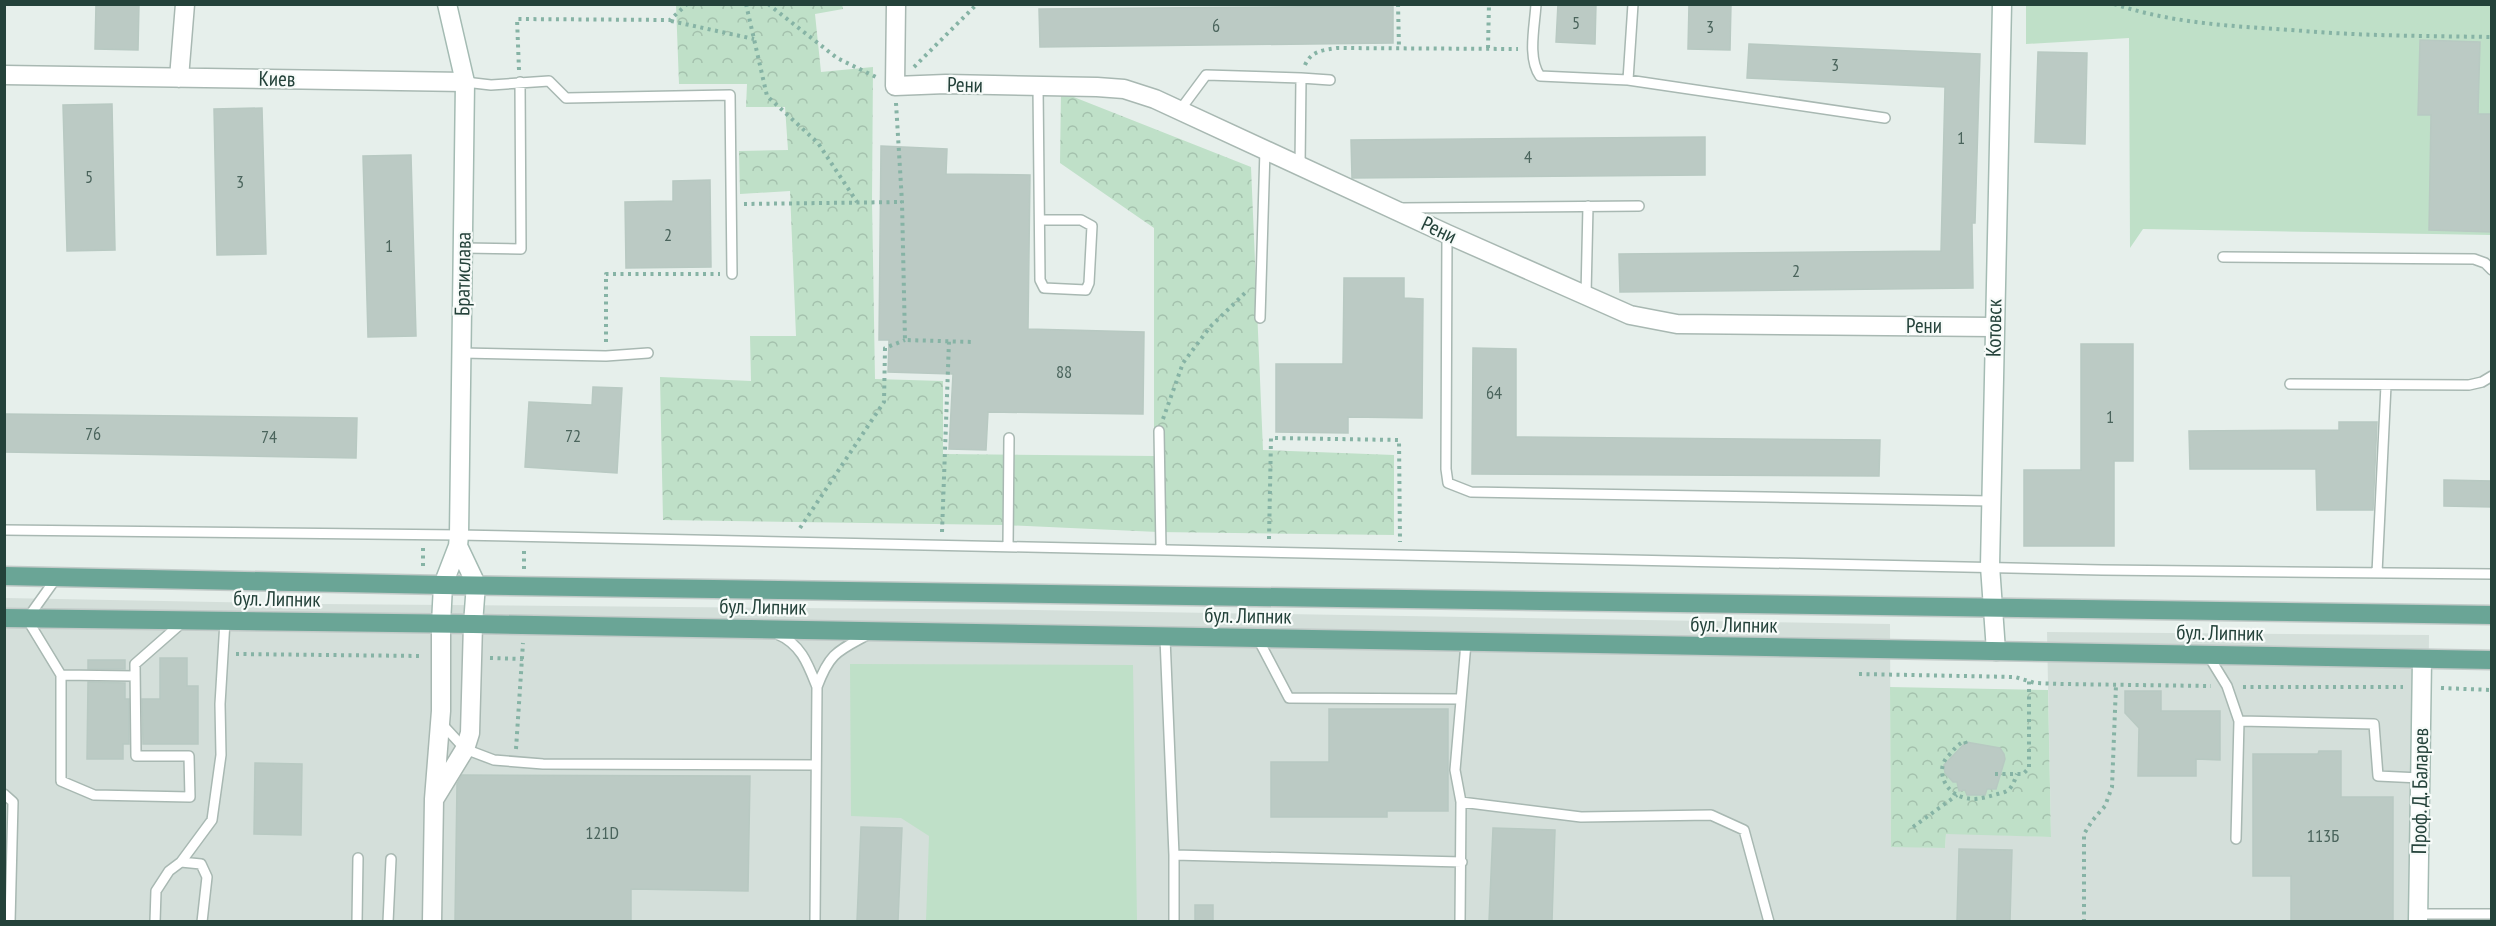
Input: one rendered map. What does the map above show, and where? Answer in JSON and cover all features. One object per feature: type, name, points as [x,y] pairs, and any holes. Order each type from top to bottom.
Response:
[{"type":"main road","name":"бул. Липник","points":[[4,576],[443,585],[2492,615]]},
{"type":"main road","name":"бул. Липник","points":[[4,618],[473,624],[2492,660]]},
{"type":"street","points":[[179,78],[185,4]]},
{"type":"street","name":"Братислава","points":[[447,4],[465,82],[458,541]]},
{"type":"street","points":[[895,86],[896,4]]},
{"type":"street","name":"Котовск","points":[[1996,651],[1990,566],[2002,4]]},
{"type":"street","name":"Киев","points":[[4,75],[465,82]]},
{"type":"street","name":"Рени","points":[[895,86],[946,84],[1124,89],[1180,110],[1447,234],[1630,315],[1677,324],[1994,327]]},
{"type":"street","points":[[434,799],[465,749],[472,715],[476,584],[458,541]]},
{"type":"street","points":[[432,921],[434,799],[441,711],[443,585],[458,541]]},
{"type":"street","name":"Проф. Д. Баларев","points":[[2418,918],[2422,660]]},
{"type":"lane","points":[[1536,4],[1535,69],[1540,76],[1628,80],[1885,118]]},
{"type":"lane","points":[[1628,80],[1633,4]]},
{"type":"lane","points":[[1180,110],[1206,75],[1330,80]]},
{"type":"lane","points":[[1300,166],[1301,78]]},
{"type":"lane","name":"Киев","points":[[465,82],[491,85],[549,81],[566,98],[730,95],[732,204]]},
{"type":"lane","points":[[464,248],[521,249],[520,82]]},
{"type":"lane","points":[[1038,87],[1040,280],[1044,288],[1086,290],[1089,283],[1092,226],[1081,220],[1040,220]]},
{"type":"lane","points":[[1260,318],[1265,150]]},
{"type":"lane","points":[[732,204],[732,274]]},
{"type":"lane","points":[[1586,296],[1588,206]]},
{"type":"lane","points":[[1390,208],[1639,206]]},
{"type":"lane","points":[[1447,234],[1446,469],[1448,483],[1455,487],[1471,492],[1991,501]]},
{"type":"lane","points":[[2223,257],[2474,259],[2485,262],[2492,270]]},
{"type":"lane","points":[[462,353],[606,356],[648,353]]},
{"type":"lane","points":[[2290,384],[2469,385],[2482,382],[2492,376]]},
{"type":"lane","points":[[2377,573],[2386,385]]},
{"type":"lane","points":[[1160,432],[1161,549]]},
{"type":"lane","points":[[1008,546],[1009,438]]},
{"type":"lane","points":[[4,530],[423,535],[458,541],[525,537],[2102,570],[2492,574]]},
{"type":"lane","points":[[57,577],[27,619],[61,675],[61,781],[94,795],[190,797],[189,756],[136,756],[135,664],[185,620]]},
{"type":"lane","points":[[155,921],[156,891],[168,871],[181,862],[212,820],[221,755],[220,704],[225,621]]},
{"type":"lane","points":[[765,629],[789,639],[804,656],[817,687]]},
{"type":"lane","points":[[815,921],[817,687],[822,673],[835,653],[874,631]]},
{"type":"lane","points":[[1165,638],[1174,855],[1174,921]]},
{"type":"lane","points":[[1258,639],[1289,698],[1461,699]]},
{"type":"lane","points":[[1460,921],[1461,802],[1455,770],[1466,643]]},
{"type":"lane","points":[[2208,655],[2227,686],[2239,721],[2236,839]]},
{"type":"lane","points":[[61,675],[135,676]]},
{"type":"lane","points":[[441,711],[441,723],[465,749],[494,760],[816,765]]},
{"type":"lane","points":[[2239,721],[2374,724],[2378,776],[2420,778]]},
{"type":"lane","points":[[4,794],[13,802],[10,921]]},
{"type":"lane","points":[[1461,802],[1581,818],[1711,815],[1744,830],[1769,921]]},
{"type":"lane","points":[[1174,855],[1462,862]]},
{"type":"lane","points":[[357,921],[358,858]]},
{"type":"lane","points":[[388,921],[391,859]]},
{"type":"lane","points":[[181,862],[201,864],[207,877],[202,921]]},
{"type":"lane","points":[[2418,918],[2492,914]]},
{"type":"path","points":[[670,20],[687,4]]},
{"type":"path","points":[[746,4],[767,96],[818,143],[857,202]]},
{"type":"path","points":[[768,4],[837,58],[895,86]]},
{"type":"path","points":[[905,340],[902,202],[895,86],[977,4]]},
{"type":"path","points":[[1398,4],[1399,48]]},
{"type":"path","points":[[1488,48],[1489,4]]},
{"type":"path","points":[[2114,4],[2179,21],[2218,26],[2346,36],[2369,34],[2492,37]]},
{"type":"path","points":[[520,82],[517,19],[670,20],[754,39]]},
{"type":"path","points":[[1301,78],[1309,56],[1318,51],[1336,48],[1534,49]]},
{"type":"path","points":[[732,204],[902,202]]},
{"type":"path","points":[[606,356],[606,274],[732,274]]},
{"type":"path","points":[[1160,432],[1169,399],[1183,363],[1210,327],[1261,277]]},
{"type":"path","points":[[791,542],[884,402],[885,348],[905,340],[973,342]]},
{"type":"path","points":[[942,545],[949,341]]},
{"type":"path","points":[[1269,551],[1271,438],[1399,440],[1400,554]]},
{"type":"path","points":[[423,535],[424,584]]},
{"type":"path","points":[[524,585],[525,537]]},
{"type":"path","points":[[515,762],[523,659],[522,625]]},
{"type":"path","points":[[223,654],[421,656]]},
{"type":"path","points":[[473,657],[523,659]]},
{"type":"path","points":[[1859,674],[2015,677],[2029,681],[2116,685],[2492,690]]},
{"type":"path","points":[[1995,774],[2026,772],[2030,764],[2029,681]]},
{"type":"path","points":[[2084,921],[2084,834],[2105,806],[2112,787],[2116,685]]},
{"type":"path","points":[[1966,744],[1965,741],[1956,745],[1943,761],[1941,768],[1942,778],[1957,795],[1974,799],[1987,798],[2005,792],[2010,789],[2017,774]]},
{"type":"path","points":[[1913,827],[1957,795]]},
{"type":"shaded area","points":[[5,598],[321,604],[1035,610],[1890,624],[1891,846],[1945,848],[1946,833],[2051,837],[2047,632],[2429,635],[2426,921],[5,922]]},
{"type":"green space","points":[[676,5],[842,5],[843,9],[815,14],[821,72],[873,67],[872,201],[875,379],[943,381],[943,454],[1154,456],[1154,228],[1060,163],[1061,92],[1251,167],[1263,450],[1394,455],[1394,535],[1158,532],[1003,525],[663,520],[660,377],[751,381],[750,336],[796,336],[790,191],[740,194],[739,151],[788,150],[785,107],[746,107],[747,84],[679,84]]},
{"type":"green space","points":[[2026,5],[2491,5],[2491,235],[2143,229],[2130,248],[2129,38],[2026,44]]},
{"type":"green space","points":[[850,664],[1133,665],[1137,921],[926,921],[929,836],[901,818],[851,816]]},
{"type":"green space","points":[[1890,687],[2048,690],[2051,837],[1946,834],[1945,848],[1891,847]]},
{"type":"building","points":[[96,4],[139,4],[138,50],[95,49]]},
{"type":"building","points":[[1558,4],[1596,4],[1595,44],[1556,42]]},
{"type":"building","points":[[1689,4],[1731,4],[1730,50],[1688,49]]},
{"type":"building","points":[[1393,6],[1393,43],[1040,47],[1039,9]]},
{"type":"building","points":[[2420,40],[2480,42],[2478,114],[2492,114],[2492,232],[2429,230],[2431,115],[2418,115]]},
{"type":"building","points":[[1749,44],[1980,54],[1975,223],[1972,223],[1973,288],[1620,292],[1619,254],[1941,251],[1945,87],[1747,78]]},
{"type":"building","points":[[2038,52],[2087,53],[2085,144],[2035,142]]},
{"type":"building","points":[[112,104],[115,250],[67,251],[63,105]]},
{"type":"building","points":[[262,108],[266,254],[217,255],[214,109]]},
{"type":"building","points":[[1705,137],[1705,175],[1352,178],[1351,140]]},
{"type":"building","points":[[881,146],[947,149],[946,174],[1030,175],[1028,329],[1144,332],[1143,414],[988,412],[986,450],[949,449],[953,374],[888,372],[889,340],[879,340]]},
{"type":"building","points":[[411,155],[416,336],[368,337],[363,156]]},
{"type":"building","points":[[710,180],[711,267],[626,268],[625,202],[673,201],[673,181]]},
{"type":"building","points":[[1344,278],[1404,278],[1404,298],[1423,299],[1422,418],[1348,417],[1348,433],[1276,432],[1276,364],[1343,364]]},
{"type":"building","points":[[2081,344],[2133,344],[2133,461],[2114,461],[2114,546],[2024,546],[2024,470],[2081,470]]},
{"type":"building","points":[[1473,348],[1516,349],[1516,437],[1880,440],[1879,476],[1472,474]]},
{"type":"building","points":[[593,387],[622,388],[617,473],[525,467],[529,402],[592,405]]},
{"type":"building","points":[[4,414],[357,418],[356,458],[4,452]]},
{"type":"building","points":[[2339,422],[2377,422],[2373,510],[2317,510],[2316,469],[2190,469],[2189,431],[2339,430]]},
{"type":"building","points":[[2444,480],[2492,481],[2492,507],[2444,506]]},
{"type":"building","points":[[160,658],[187,658],[187,686],[198,686],[198,744],[143,744],[142,699],[160,699]]},
{"type":"building","points":[[88,660],[125,660],[125,669],[88,669]]},
{"type":"building","points":[[88,682],[125,683],[125,699],[129,699],[129,744],[123,744],[123,759],[87,759]]},
{"type":"building","points":[[2125,691],[2161,691],[2161,711],[2220,711],[2220,760],[2196,759],[2196,776],[2138,776],[2139,728],[2125,713]]},
{"type":"building","points":[[1329,709],[1448,709],[1448,811],[1387,811],[1387,817],[1271,817],[1271,762],[1329,762]]},
{"type":"building","points":[[1966,742],[2000,748],[2004,754],[2005,759],[1996,789],[1987,789],[1985,795],[1967,795],[1965,790],[1959,791],[1957,782],[1953,782],[1945,773],[1944,765]]},
{"type":"building","points":[[2319,751],[2341,751],[2341,797],[2393,797],[2393,921],[2291,921],[2291,876],[2253,876],[2253,754],[2318,754]]},
{"type":"building","points":[[255,763],[302,764],[301,835],[254,834]]},
{"type":"building","points":[[462,775],[750,776],[748,891],[631,889],[631,921],[455,921],[457,784]]},
{"type":"building","points":[[861,827],[902,828],[898,921],[857,921]]},
{"type":"building","points":[[1493,828],[1555,830],[1552,921],[1489,921]]},
{"type":"building","points":[[1959,849],[2012,850],[2010,921],[1957,921]]},
{"type":"building","points":[[1195,905],[1213,905],[1213,921],[1195,921]]}]
